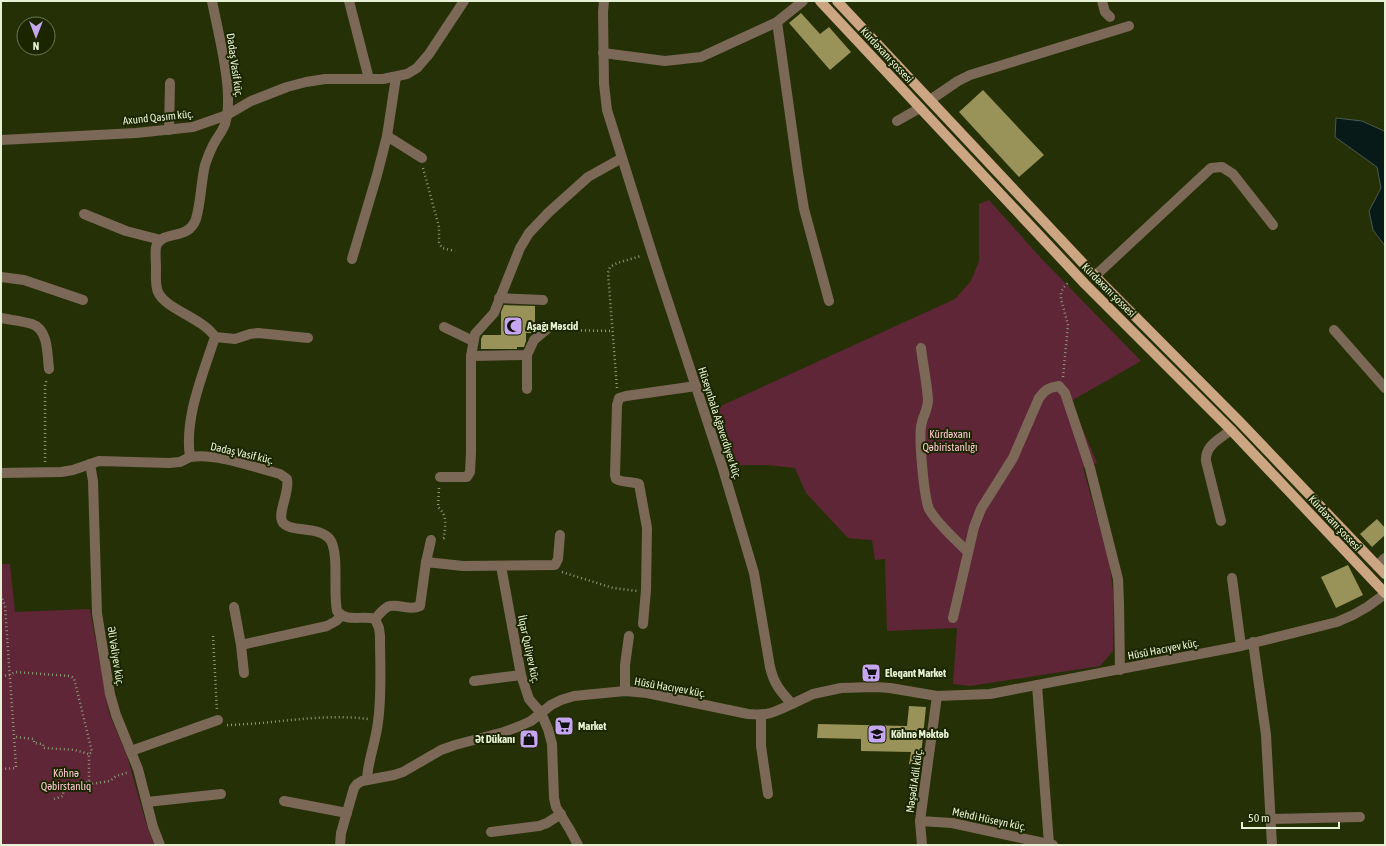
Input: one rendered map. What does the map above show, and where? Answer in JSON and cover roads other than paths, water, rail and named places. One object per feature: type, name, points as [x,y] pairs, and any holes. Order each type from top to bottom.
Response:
[{"type":"main road","name":"Kürdəxanı şossesi","points":[[820,1],[1076,274],[1231,430],[1385,593]]},
{"type":"main road","name":"Kürdəxanı şossesi","points":[[837,1],[1095,276],[1240,422],[1385,574]]},
{"type":"main road","points":[[1086,284],[1095,276]]},
{"type":"street","name":"Dadaş Vasif küç.","points":[[161,240],[186,232],[192,226],[196,218],[205,166],[210,149],[225,125],[228,100],[226,75],[212,1]]},
{"type":"street","points":[[349,1],[369,79]]},
{"type":"street","name":"Axund Qasım küç.","points":[[1,140],[169,130],[193,127],[227,114],[251,101],[293,85],[325,79],[369,79],[396,77],[407,74],[417,68],[429,54],[464,1]]},
{"type":"street","name":"Hüseynbala Ağaverdiyev küç.","points":[[604,1],[604,84],[608,110],[652,253],[723,469],[754,573],[773,678],[777,688],[792,704]]},
{"type":"street","points":[[603,53],[665,61],[701,57],[777,22],[803,1]]},
{"type":"street","points":[[1102,1],[1105,12],[1110,16]]},
{"type":"street","points":[[777,22],[804,209],[829,301]]},
{"type":"street","points":[[930,100],[958,81],[970,75],[1129,26]]},
{"type":"street","points":[[352,259],[387,136],[396,77]]},
{"type":"street","points":[[169,130],[170,83]]},
{"type":"street","points":[[897,121],[920,108]]},
{"type":"street","points":[[387,136],[422,158]]},
{"type":"street","points":[[440,477],[467,476],[470,472],[472,452],[471,356],[473,341],[475,334],[494,313],[520,248],[529,233],[549,212],[588,177],[622,158]]},
{"type":"street","points":[[1095,276],[1211,168],[1222,167],[1233,174],[1273,225]]},
{"type":"street","points":[[84,214],[126,231],[161,240],[156,246],[156,284],[158,292],[164,300],[202,324],[211,331],[215,337]]},
{"type":"street","points":[[1,277],[24,280],[83,300]]},
{"type":"street","points":[[499,298],[543,300]]},
{"type":"street","points":[[1,318],[34,324],[41,331],[45,338],[49,369]]},
{"type":"street","points":[[444,327],[473,341]]},
{"type":"street","points":[[527,389],[527,355],[534,340],[547,329]]},
{"type":"street","points":[[1334,330],[1385,388]]},
{"type":"street","points":[[215,337],[235,339],[258,333],[308,338]]},
{"type":"street","points":[[1,473],[73,470],[100,461],[170,463],[180,462],[190,457],[188,440],[193,410],[215,337]]},
{"type":"street","points":[[921,348],[928,399],[920,435],[926,495],[929,508],[936,518],[968,552]]},
{"type":"street","points":[[471,356],[527,355]]},
{"type":"street","points":[[643,624],[646,590],[647,528],[639,484],[620,482],[616,479],[616,405],[619,398],[696,386]]},
{"type":"street","points":[[953,618],[974,527],[981,509],[1013,458],[1039,398],[1044,391],[1049,388],[1059,386],[1065,393],[1090,468],[1118,579],[1120,670]]},
{"type":"street","points":[[1221,521],[1206,461],[1206,453],[1210,446],[1231,430]]},
{"type":"street","name":"Dadaş Vasif küç.","points":[[190,457],[214,457],[280,474],[287,479],[288,486],[281,515],[282,522],[286,526],[320,532],[328,537],[332,543],[334,553],[336,606],[337,611],[341,616]]},
{"type":"street","name":"Əli Vəliyev küç.","points":[[90,464],[93,482],[97,613],[112,701],[116,715],[138,769],[153,828],[160,845]]},
{"type":"street","points":[[426,562],[463,566],[555,565],[558,559],[560,535]]},
{"type":"street","points":[[375,619],[385,608],[390,606],[416,608],[420,606],[426,562],[431,540]]},
{"type":"street","points":[[1377,566],[1385,558]]},
{"type":"street","name":"İlqar Quliyev küç.","points":[[501,566],[521,675],[529,699],[541,713],[548,729],[552,744],[554,798],[556,807],[578,845]]},
{"type":"street","points":[[1232,578],[1241,646]]},
{"type":"street","name":"Hüsü Hacıyev küç.","points":[[937,696],[990,694],[1241,646],[1337,622],[1367,607],[1385,593]]},
{"type":"street","points":[[234,607],[241,645],[244,673]]},
{"type":"street","points":[[241,645],[327,626],[341,616],[349,618],[368,617],[375,619]]},
{"type":"street","points":[[340,845],[341,833],[354,788],[357,784],[367,779],[376,738],[378,721],[380,636],[379,628],[375,619]]},
{"type":"street","points":[[625,691],[625,665],[629,636]]},
{"type":"street","points":[[1253,642],[1266,735],[1272,845]]},
{"type":"street","points":[[474,681],[521,675]]},
{"type":"street","points":[[1037,685],[1051,845]]},
{"type":"street","points":[[792,704],[813,694],[841,688],[890,688],[937,696]]},
{"type":"street","name":"Hüsü Hacıyev küç.","points":[[367,779],[382,778],[403,772],[441,750],[504,732],[531,721],[551,705],[574,696],[625,691],[647,693],[761,716],[776,712],[792,704]]},
{"type":"street","name":"Məşədi Adil küç.","points":[[922,845],[920,821],[937,696]]},
{"type":"street","points":[[761,716],[761,746],[768,794]]},
{"type":"street","points":[[131,752],[218,720]]},
{"type":"street","points":[[147,802],[221,794]]},
{"type":"street","points":[[284,801],[347,813]]},
{"type":"street","points":[[491,832],[539,826],[561,814]]},
{"type":"street","points":[[1271,819],[1360,817]]},
{"type":"street","name":"Mehdi Hüseyn küç.","points":[[920,821],[952,823],[1051,845]]},
{"type":"place","name":"Aşağı Məscid","points":[[513,326]]},
{"type":"place","name":"Eleqant Market","points":[[871,673]]},
{"type":"place","name":"Market","points":[[564,726]]},
{"type":"place","name":"Köhnə Məktəb","points":[[877,734]]},
{"type":"place","name":"Ət Dükanı","points":[[529,739]]},
{"type":"park label","name":"Kürdəxanı Qəbiristanlığı","points":[[950,440]]},
{"type":"park label","name":"Köhnə Qəbirstanlıq","points":[[66,779]]}]
